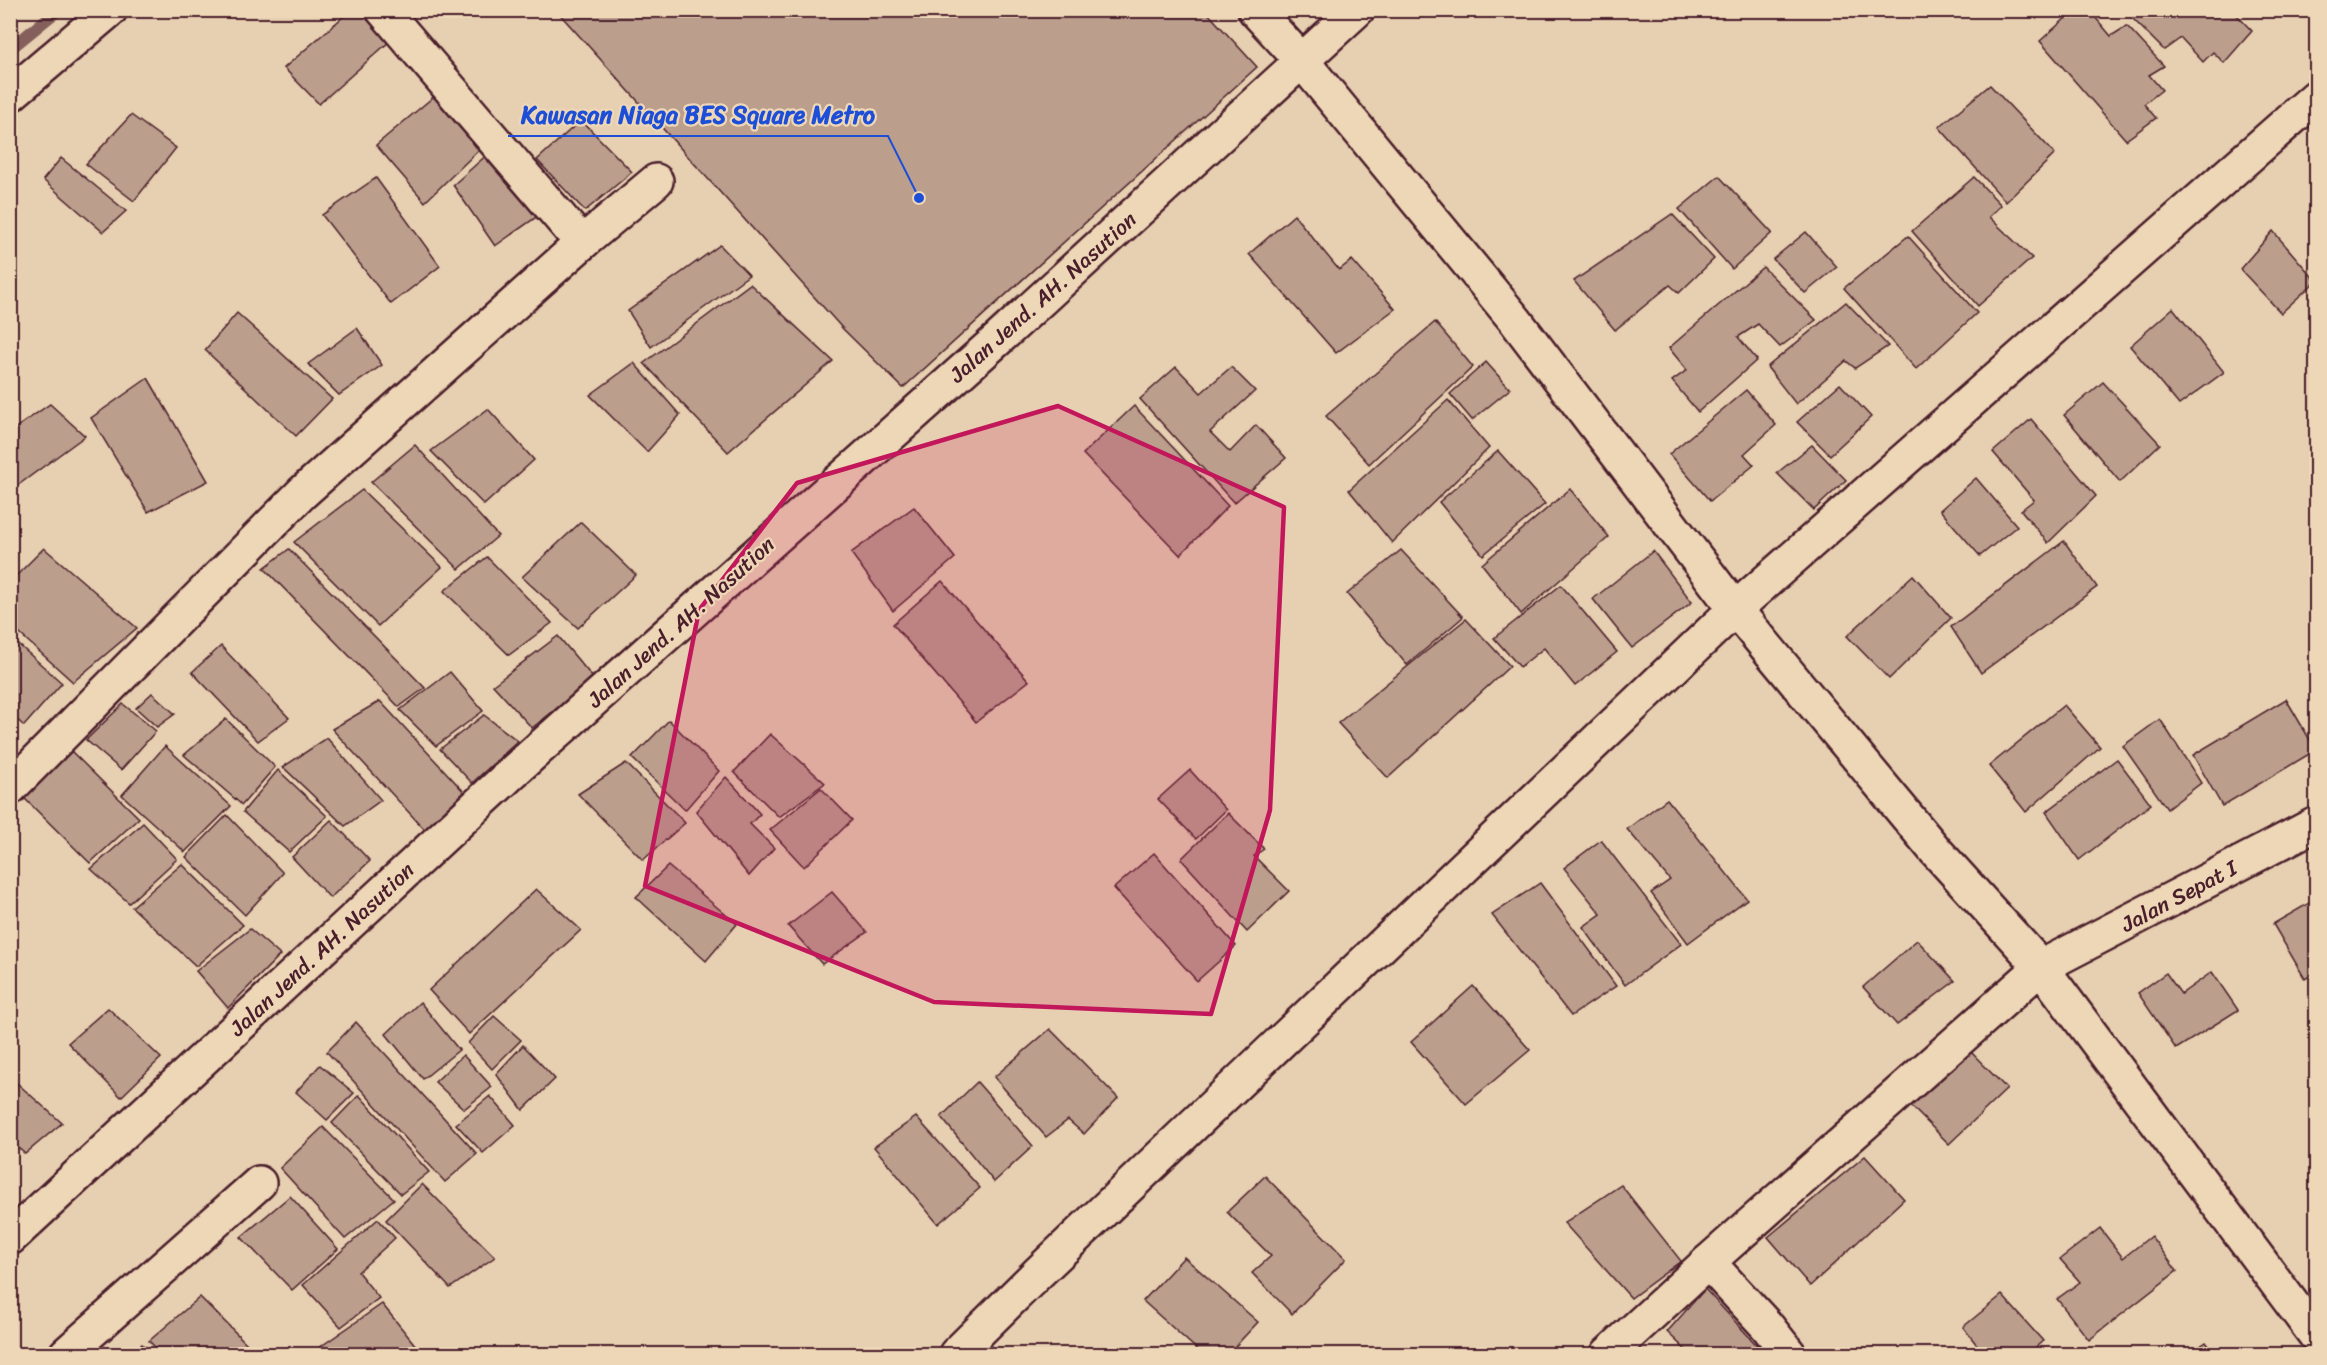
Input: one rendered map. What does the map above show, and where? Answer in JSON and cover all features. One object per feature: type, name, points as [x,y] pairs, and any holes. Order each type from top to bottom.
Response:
[{"type":"main road","points":[[10,94],[110,10]]},
{"type":"main road","points":[[383,10],[582,243]]},
{"type":"main road","points":[[1255,10],[1302,61],[1515,320],[1735,609],[1935,850],[2041,968],[2316,1336]]},
{"type":"main road","name":"Jalan Jend. AH. Nasution","points":[[10,1238],[516,769],[1005,332],[1357,10]]},
{"type":"main road","points":[[956,1354],[1038,1273],[1735,609],[2316,97]]},
{"type":"main road","points":[[10,788],[302,493],[582,243],[656,181]]},
{"type":"main road","name":"Jalan Sepat I","points":[[1608,1354],[1708,1262],[2041,968],[2316,824]]},
{"type":"main road","points":[[66,1354],[259,1183]]},
{"type":"main road","points":[[1708,1262],[1767,1326],[1789,1354]]},
{"type":"highlighted area","points":[[1058,406],[1284,507],[1270,810],[1211,1014],[934,1002],[645,886],[699,610],[797,483]]},
{"type":"building","points":[[351,10],[357,10],[390,41],[319,104],[284,68]]},
{"type":"building","points":[[556,10],[1205,10],[1257,67],[903,388],[843,329]]},
{"type":"building","points":[[2075,10],[2089,10],[2111,36],[2127,26],[2164,66],[2149,75],[2162,90],[2144,104],[2156,118],[2126,140],[2040,41]]},
{"type":"building","points":[[2124,10],[2232,10],[2252,31],[2224,63],[2213,52],[2203,62],[2181,38],[2164,50]]},
{"type":"building","points":[[1990,85],[2055,154],[2006,202],[1939,127]]},
{"type":"building","points":[[438,93],[485,144],[425,202],[376,145]]},
{"type":"building","points":[[131,115],[176,148],[134,201],[86,164]]},
{"type":"building","points":[[581,120],[632,172],[585,211],[537,160]]},
{"type":"building","points":[[490,152],[542,213],[495,246],[453,185]]},
{"type":"building","points":[[61,158],[126,211],[103,232],[43,180]]},
{"type":"building","points":[[1719,176],[1772,233],[1732,269],[1679,209]]},
{"type":"building","points":[[1974,177],[2001,205],[1989,217],[2032,258],[1978,306],[1912,231]]},
{"type":"building","points":[[376,178],[440,266],[391,304],[322,215]]},
{"type":"building","points":[[1672,214],[1714,259],[1679,293],[1670,285],[1615,330],[1574,281]]},
{"type":"building","points":[[1294,215],[1339,270],[1352,260],[1395,309],[1336,353],[1249,254]]},
{"type":"building","points":[[2273,231],[2316,281],[2281,313],[2240,269]]},
{"type":"building","points":[[1806,232],[1837,267],[1805,293],[1773,259]]},
{"type":"building","points":[[1908,236],[1977,313],[1916,369],[1844,288]]},
{"type":"building","points":[[720,245],[749,275],[651,347],[628,311]]},
{"type":"building","points":[[1763,267],[1816,320],[1780,347],[1758,324],[1738,337],[1757,360],[1698,412],[1672,381],[1687,370],[1669,348]]},
{"type":"building","points":[[750,284],[833,361],[728,452],[644,363]]},
{"type":"building","points":[[1846,302],[1888,346],[1855,368],[1846,361],[1796,404],[1767,367]]},
{"type":"building","points":[[2173,308],[2224,372],[2179,405],[2130,346]]},
{"type":"building","points":[[237,313],[332,399],[296,436],[205,350]]},
{"type":"building","points":[[1435,322],[1473,367],[1369,464],[1326,416]]},
{"type":"building","points":[[357,328],[382,365],[339,395],[308,364]]},
{"type":"building","points":[[1486,362],[1510,389],[1472,420],[1450,394]]},
{"type":"building","points":[[634,363],[680,415],[647,452],[590,395]]},
{"type":"building","points":[[1176,367],[1201,393],[1231,367],[1255,391],[1210,432],[1230,452],[1256,425],[1286,458],[1234,503],[1140,399]]},
{"type":"building","points":[[148,378],[208,481],[148,512],[91,418]]},
{"type":"building","points":[[2103,382],[2160,444],[2120,482],[2064,415]]},
{"type":"building","points":[[1840,384],[1871,417],[1830,455],[1797,422]]},
{"type":"building","points":[[1746,390],[1776,425],[1744,454],[1754,465],[1710,501],[1669,454]]},
{"type":"building","points":[[1448,400],[1489,448],[1392,543],[1349,490]]},
{"type":"building","points":[[50,404],[85,436],[10,491],[10,432]]},
{"type":"building","points":[[1134,406],[1228,506],[1180,555],[1083,454]]},
{"type":"building","points":[[488,409],[534,460],[484,505],[431,451]]},
{"type":"building","points":[[2031,419],[2096,496],[2048,543],[2021,510],[2034,500],[1993,452]]},
{"type":"building","points":[[415,445],[498,536],[459,569],[371,482]]},
{"type":"building","points":[[1812,445],[1846,480],[1814,510],[1777,473]]},
{"type":"building","points":[[1498,451],[1545,504],[1483,555],[1439,502]]},
{"type":"building","points":[[1976,478],[2017,526],[1980,556],[1940,510]]},
{"type":"building","points":[[1570,489],[1609,537],[1521,614],[1482,564]]},
{"type":"building","points":[[362,490],[442,567],[378,626],[294,542]]},
{"type":"building","points":[[914,507],[955,558],[893,611],[851,553]]},
{"type":"building","points":[[581,522],[636,575],[578,628],[522,577]]},
{"type":"building","points":[[2064,541],[2097,587],[1981,673],[1951,627]]},
{"type":"building","points":[[44,548],[137,628],[73,682],[10,625],[10,582]]},
{"type":"building","points":[[289,549],[425,688],[399,707],[264,568]]},
{"type":"building","points":[[1401,550],[1463,617],[1407,665],[1347,594]]},
{"type":"building","points":[[1653,551],[1692,602],[1632,648],[1593,599]]},
{"type":"building","points":[[487,557],[552,623],[509,655],[444,591]]},
{"type":"building","points":[[1913,575],[1951,618],[1889,679],[1847,636]]},
{"type":"building","points":[[942,581],[1029,681],[976,722],[893,624]]},
{"type":"building","points":[[1561,585],[1617,652],[1575,686],[1544,648],[1520,667],[1494,638]]},
{"type":"building","points":[[1466,619],[1510,666],[1388,778],[1338,723]]},
{"type":"building","points":[[558,636],[594,679],[532,728],[493,685]]},
{"type":"building","points":[[10,637],[62,683],[24,726],[10,713]]},
{"type":"building","points":[[221,646],[289,718],[258,741],[192,672]]},
{"type":"building","points":[[450,672],[483,711],[436,746],[400,710]]},
{"type":"building","points":[[152,693],[175,714],[157,727],[136,708]]},
{"type":"building","points":[[2286,699],[2316,750],[2222,806],[2193,755]]},
{"type":"building","points":[[380,701],[467,795],[426,831],[332,729]]},
{"type":"building","points":[[123,704],[156,731],[121,770],[86,740]]},
{"type":"building","points":[[2064,705],[2100,747],[2026,812],[1989,766]]},
{"type":"building","points":[[484,715],[518,741],[472,783],[440,749]]},
{"type":"building","points":[[226,719],[275,767],[242,805],[184,755]]},
{"type":"building","points":[[2160,719],[2201,783],[2167,809],[2123,746]]},
{"type":"building","points":[[669,720],[719,771],[685,810],[632,758]]},
{"type":"building","points":[[770,734],[825,783],[779,817],[734,772]]},
{"type":"building","points":[[327,738],[381,800],[345,826],[283,767]]},
{"type":"building","points":[[165,746],[231,806],[185,852],[122,795]]},
{"type":"building","points":[[70,750],[139,818],[90,863],[21,795]]},
{"type":"building","points":[[2117,759],[2151,804],[2079,860],[2046,812]]},
{"type":"building","points":[[626,763],[685,823],[643,860],[578,794]]},
{"type":"building","points":[[278,770],[327,816],[289,852],[243,812]]},
{"type":"building","points":[[1190,770],[1226,810],[1196,839],[1158,799]]},
{"type":"building","points":[[726,777],[760,814],[750,824],[774,848],[749,876],[696,811]]},
{"type":"building","points":[[821,788],[852,820],[804,867],[770,830]]},
{"type":"building","points":[[1667,799],[1747,899],[1688,943],[1651,893],[1670,880],[1627,829]]},
{"type":"building","points":[[1228,813],[1264,849],[1254,856],[1289,891],[1247,932],[1181,859]]},
{"type":"building","points":[[227,815],[283,873],[245,915],[186,857]]},
{"type":"building","points":[[331,820],[370,861],[330,898],[292,857]]},
{"type":"building","points":[[143,823],[177,859],[129,903],[91,869]]},
{"type":"building","points":[[1601,840],[1681,944],[1625,985],[1583,927],[1601,914],[1564,868]]},
{"type":"building","points":[[1154,853],[1236,946],[1197,981],[1114,888]]},
{"type":"building","points":[[182,864],[243,925],[196,966],[132,907]]},
{"type":"building","points":[[668,866],[737,924],[706,961],[636,897]]},
{"type":"building","points":[[1540,883],[1616,986],[1571,1016],[1492,915]]},
{"type":"building","points":[[536,889],[581,930],[469,1034],[429,990]]},
{"type":"building","points":[[832,892],[867,932],[822,964],[788,926]]},
{"type":"building","points":[[2316,899],[2316,972],[2305,979],[2273,924]]},
{"type":"building","points":[[250,929],[280,955],[228,1008],[196,971]]},
{"type":"building","points":[[1917,940],[1955,981],[1897,1025],[1863,987]]},
{"type":"building","points":[[2212,972],[2238,1010],[2176,1049],[2138,993],[2166,973],[2181,994]]},
{"type":"building","points":[[1473,986],[1530,1050],[1466,1104],[1411,1042]]},
{"type":"building","points":[[420,1002],[459,1050],[423,1079],[386,1034]]},
{"type":"building","points":[[108,1008],[161,1058],[121,1097],[68,1043]]},
{"type":"building","points":[[494,1016],[521,1040],[492,1069],[468,1043]]},
{"type":"building","points":[[356,1022],[477,1154],[445,1182],[327,1052]]},
{"type":"building","points":[[1050,1029],[1118,1098],[1084,1134],[1068,1120],[1046,1137],[994,1077]]},
{"type":"building","points":[[523,1045],[555,1079],[523,1110],[496,1074]]},
{"type":"building","points":[[1971,1052],[2007,1089],[1949,1144],[1911,1106]]},
{"type":"building","points":[[463,1055],[492,1087],[464,1109],[435,1082]]},
{"type":"building","points":[[320,1065],[354,1093],[327,1120],[296,1092]]},
{"type":"building","points":[[10,1077],[62,1123],[25,1154],[10,1140]]},
{"type":"building","points":[[977,1082],[1033,1146],[994,1182],[941,1117]]},
{"type":"building","points":[[359,1095],[429,1172],[401,1194],[332,1123]]},
{"type":"building","points":[[490,1096],[515,1125],[483,1153],[456,1124]]},
{"type":"building","points":[[916,1117],[980,1188],[938,1224],[874,1147]]},
{"type":"building","points":[[323,1127],[394,1199],[345,1239],[280,1168]]},
{"type":"building","points":[[1865,1156],[1904,1199],[1810,1286],[1768,1237]]},
{"type":"building","points":[[1265,1176],[1346,1259],[1292,1314],[1252,1273],[1271,1256],[1227,1212]]},
{"type":"building","points":[[422,1184],[495,1257],[450,1288],[386,1220]]},
{"type":"building","points":[[1621,1185],[1681,1261],[1631,1298],[1564,1223]]},
{"type":"building","points":[[290,1196],[338,1249],[292,1290],[241,1237]]},
{"type":"building","points":[[378,1219],[395,1238],[358,1272],[379,1298],[341,1327],[303,1285]]},
{"type":"building","points":[[2100,1228],[2123,1258],[2151,1236],[2177,1271],[2089,1340],[2057,1299],[2080,1282],[2060,1259]]},
{"type":"building","points":[[1184,1257],[1258,1322],[1228,1354],[1202,1354],[1143,1301]]},
{"type":"building","points":[[1705,1289],[1765,1354],[1690,1354],[1667,1332]]},
{"type":"building","points":[[2002,1295],[2043,1341],[2027,1354],[1984,1354],[1963,1327]]},
{"type":"building","points":[[200,1297],[257,1354],[162,1354],[149,1341]]},
{"type":"building","points":[[382,1304],[416,1346],[406,1354],[310,1354]]},
{"type":"building","points":[[2206,1342],[2215,1354],[2189,1354]]},
{"type":"building","points":[[142,1344],[152,1354],[130,1354]]},
{"type":"waterway","points":[[10,49],[58,10]]},
{"type":"place","name":"Kawasan Niaga BES Square Metro","points":[[919,198]]}]
